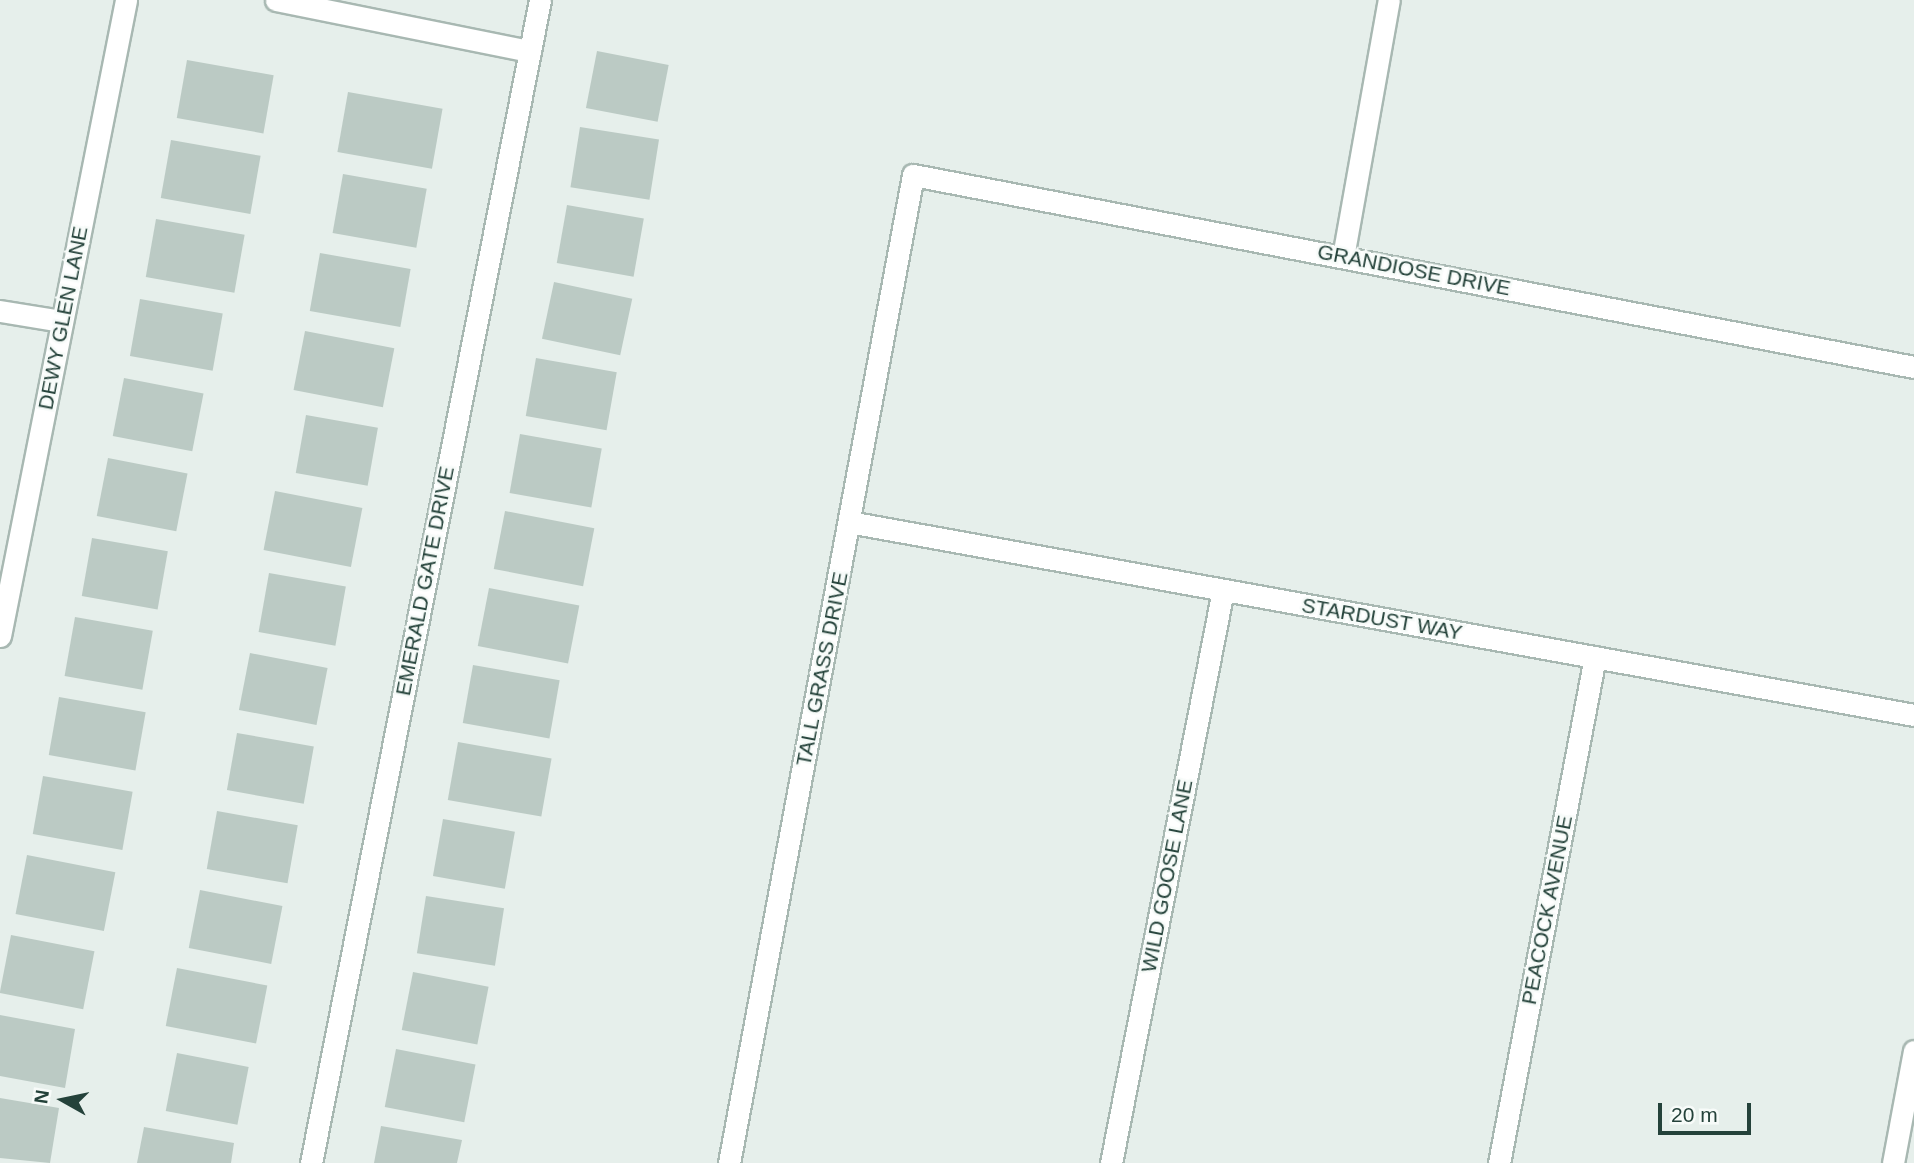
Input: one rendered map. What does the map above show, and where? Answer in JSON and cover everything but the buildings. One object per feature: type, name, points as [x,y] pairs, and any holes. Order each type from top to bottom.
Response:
[{"type":"street","name":"DEWY GLEN LANE","points":[[0,636],[126,0]]},
{"type":"street","points":[[276,0],[530,51]]},
{"type":"street","name":"EMERALD GATE DRIVE","points":[[311,1163],[540,0]]},
{"type":"street","points":[[1343,257],[1389,0]]},
{"type":"street","name":"GRANDIOSE DRIVE","points":[[914,174],[1914,367]]},
{"type":"street","name":"TALL GRASS DRIVE","points":[[729,1163],[914,174]]},
{"type":"street","points":[[0,312],[62,321]]},
{"type":"street","name":"STARDUST WAY","points":[[849,522],[1914,715]]},
{"type":"street","name":"WILD GOOSE LANE","points":[[1111,1163],[1223,590]]},
{"type":"street","name":"PEACOCK AVENUE","points":[[1499,1163],[1595,657]]},
{"type":"street","points":[[1893,1163],[1914,1051]]}]
